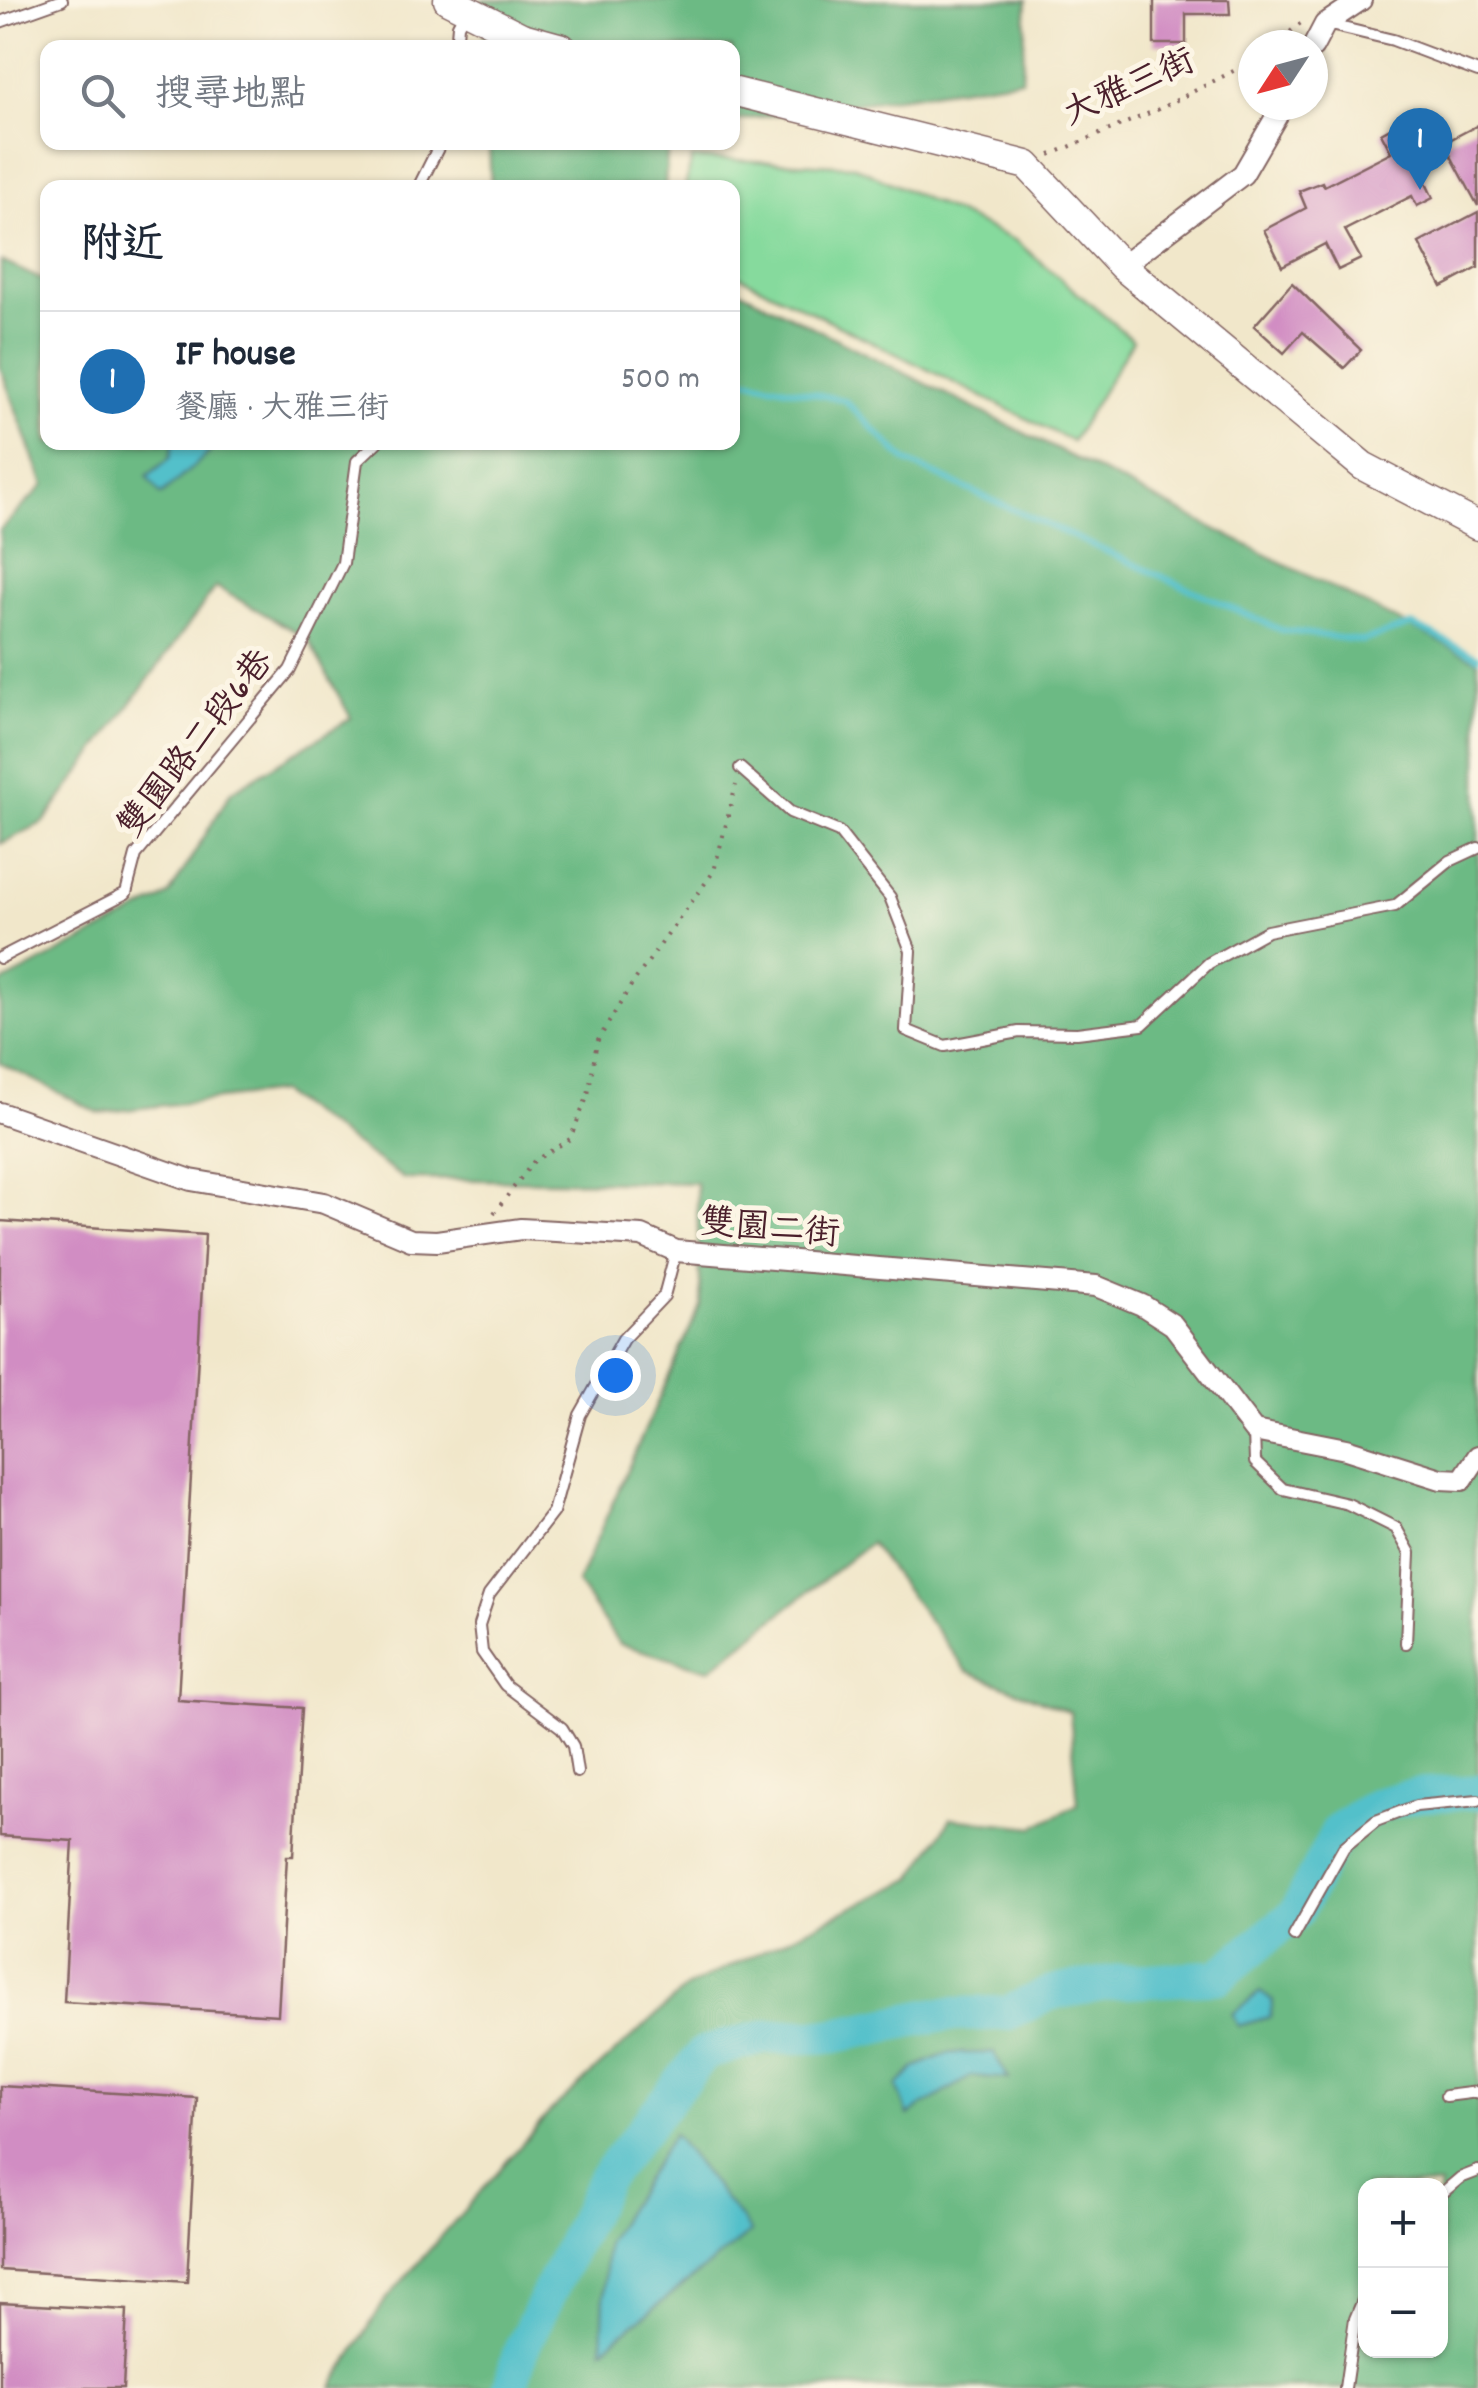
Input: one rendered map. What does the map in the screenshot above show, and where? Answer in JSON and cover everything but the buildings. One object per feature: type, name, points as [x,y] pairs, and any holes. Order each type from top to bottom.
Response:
[{"type":"street","points":[[1322,30],[1361,0]]},
{"type":"street","points":[[457,4],[533,40]]},
{"type":"street","points":[[740,93],[1027,164],[1122,266],[1363,466],[1478,526]]},
{"type":"street","points":[[1122,266],[1243,174],[1274,120]]},
{"type":"street","name":"雙園二街","points":[[0,1113],[192,1180],[324,1203],[411,1240],[522,1228],[611,1232],[642,1236],[676,1251],[1096,1286],[1142,1304],[1173,1324],[1254,1430]]},
{"type":"street","points":[[1254,1430],[1346,1449],[1441,1478],[1462,1480],[1478,1456]]},
{"type":"lane","points":[[0,22],[62,0]]},
{"type":"lane","points":[[457,4],[457,40]]},
{"type":"lane","points":[[1325,24],[1392,40],[1478,72]]},
{"type":"lane","points":[[422,180],[437,150]]},
{"type":"lane","name":"雙園路二段6巷","points":[[0,958],[126,894],[136,855],[290,670],[343,563],[357,460],[368,450]]},
{"type":"lane","points":[[740,768],[790,812],[840,832],[890,897],[911,952],[906,1030],[945,1046],[1019,1032],[1142,1026],[1209,962],[1267,931],[1394,906],[1450,862],[1478,848]]},
{"type":"lane","points":[[578,1772],[573,1746],[562,1728],[505,1684],[482,1652],[480,1625],[489,1595],[553,1512],[580,1415],[623,1340],[664,1296],[676,1251]]},
{"type":"lane","points":[[1254,1430],[1255,1462],[1283,1490],[1348,1504],[1396,1528],[1410,1554],[1406,1644]]},
{"type":"lane","points":[[1294,1936],[1332,1875],[1344,1847],[1376,1821],[1416,1806],[1478,1800]]},
{"type":"lane","points":[[1446,2096],[1478,2092]]},
{"type":"lane","points":[[1448,2188],[1478,2171]]},
{"type":"lane","points":[[1345,2388],[1358,2313]]},
{"type":"path","points":[[1292,30],[1302,22]]},
{"type":"path","name":"大雅三街","points":[[1027,164],[1159,109],[1238,69]]},
{"type":"path","points":[[481,1234],[504,1196],[534,1161],[570,1139],[588,1095],[597,1042],[632,984],[714,871],[740,768]]},
{"type":"green space","points":[[482,0],[1027,0],[1022,79],[740,120],[740,40],[484,40]]},
{"type":"green space","points":[[489,150],[668,150],[665,180],[491,180]]},
{"type":"green space","points":[[692,158],[855,166],[1016,241],[1133,340],[1072,441],[740,276],[740,180],[687,180]]},
{"type":"green space","points":[[1,261],[40,279],[40,450],[740,450],[740,291],[1478,661],[1478,2388],[332,2388],[384,2302],[550,2112],[687,1987],[912,1879],[951,1818],[1034,1827],[1078,1804],[1070,1712],[967,1671],[870,1543],[709,1670],[619,1644],[577,1583],[701,1304],[696,1183],[404,1179],[279,1092],[99,1113],[0,1063],[0,984],[169,895],[231,792],[351,718],[307,638],[216,587],[44,822],[0,844],[0,530],[44,485],[0,367]]},
{"type":"water","points":[[172,450],[210,452],[161,495],[147,476],[170,458]]},
{"type":"water","points":[[1260,1992],[1273,2001],[1270,2017],[1238,2026],[1232,2014]]},
{"type":"water","points":[[948,2053],[994,2053],[1009,2079],[972,2076],[908,2115],[897,2086],[916,2067]]},
{"type":"water","points":[[673,2134],[751,2232],[602,2349],[606,2243]]},
{"type":"waterway","points":[[740,379],[844,400],[907,462],[1281,630],[1362,641],[1412,625],[1478,657]]},
{"type":"waterway","points":[[510,2388],[520,2352],[604,2179],[704,2053],[765,2037],[833,2036],[935,2015],[1008,2013],[1051,1993],[1115,1982],[1218,1977],[1295,1914],[1339,1829],[1377,1805],[1417,1795],[1478,1792]]},
{"type":"place","name":"IF house","points":[[1420,190]]}]
